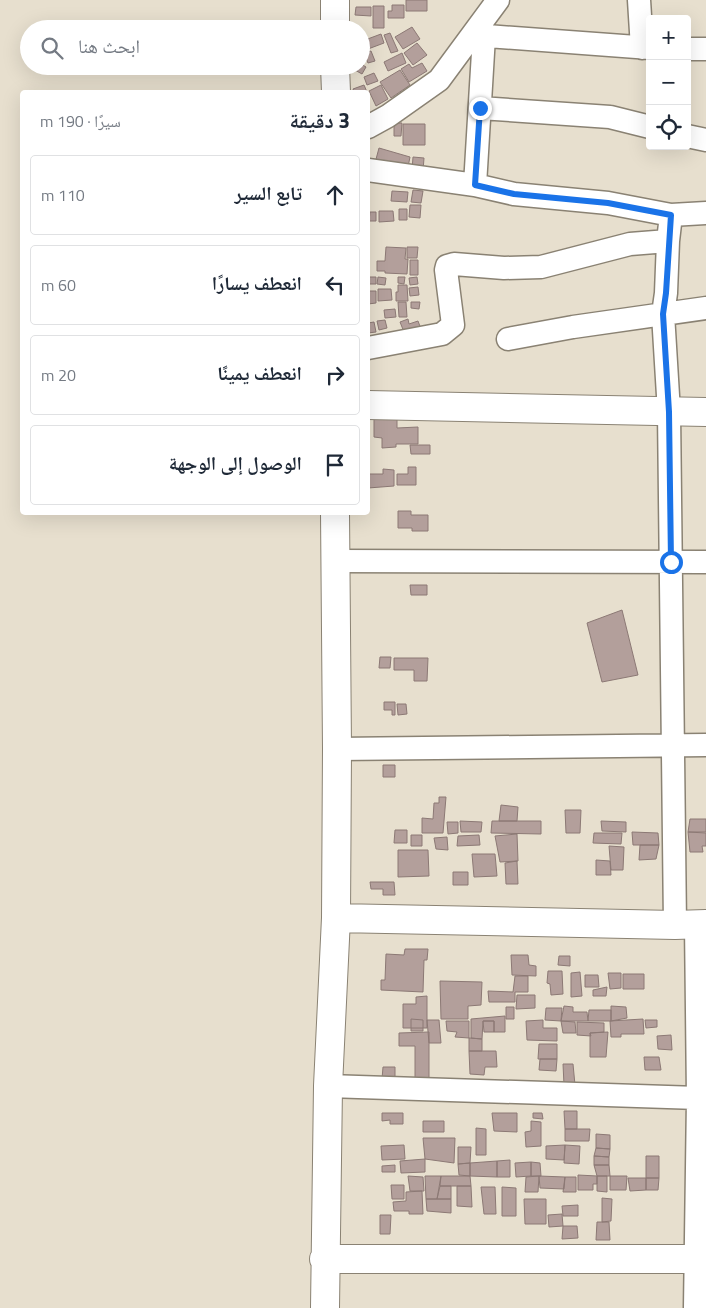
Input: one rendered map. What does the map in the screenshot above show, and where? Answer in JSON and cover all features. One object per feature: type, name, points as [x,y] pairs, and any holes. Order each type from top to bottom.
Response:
[{"type":"street","points":[[335,0],[335,20]]},
{"type":"street","points":[[370,126],[388,116],[439,80],[479,36],[498,0]]},
{"type":"street","points":[[479,36],[646,48],[639,0]]},
{"type":"street","points":[[475,185],[480,108],[479,36]]},
{"type":"street","points":[[691,49],[706,50]]},
{"type":"street","points":[[335,75],[336,90]]},
{"type":"street","points":[[480,108],[610,118],[646,126]]},
{"type":"street","points":[[691,137],[706,140]]},
{"type":"street","points":[[370,170],[475,185],[514,194],[608,203],[671,215],[706,213]]},
{"type":"street","points":[[671,215],[663,314],[669,412],[673,745],[692,924],[698,1098],[700,1259],[694,1308]]},
{"type":"street","points":[[370,348],[442,334],[454,325],[446,270],[448,266],[454,264],[504,268],[541,267],[630,244],[668,240]]},
{"type":"street","points":[[508,339],[573,327],[706,308]]},
{"type":"street","points":[[370,405],[706,412]]},
{"type":"street","points":[[325,1308],[324,1259],[328,1086],[336,918],[335,515]]},
{"type":"street","points":[[336,561],[706,562]]},
{"type":"street","points":[[337,749],[706,745]]},
{"type":"street","points":[[336,918],[692,924]]},
{"type":"street","points":[[328,1086],[698,1098]]},
{"type":"street","points":[[324,1259],[700,1259]]},
{"type":"building","points":[[406,0],[427,0],[427,11],[406,11]]},
{"type":"building","points":[[392,5],[404,5],[404,18],[388,18],[388,11],[392,11]]},
{"type":"building","points":[[373,6],[384,6],[384,28],[373,28]]},
{"type":"building","points":[[356,7],[371,7],[371,16],[355,15]]},
{"type":"building","points":[[412,27],[420,39],[403,49],[395,37]]},
{"type":"building","points":[[390,33],[398,51],[391,53],[384,35]]},
{"type":"building","points":[[381,34],[384,43],[370,48],[370,38]]},
{"type":"building","points":[[417,43],[427,55],[413,65],[404,53]]},
{"type":"building","points":[[370,51],[375,61],[370,62]]},
{"type":"building","points":[[402,53],[406,63],[388,71],[384,62]]},
{"type":"building","points":[[422,63],[427,71],[409,82],[401,69],[409,64],[412,68]]},
{"type":"building","points":[[400,70],[410,85],[391,98],[380,82]]},
{"type":"building","points":[[374,73],[378,81],[367,85],[364,77]]},
{"type":"building","points":[[364,85],[366,90],[353,90]]},
{"type":"building","points":[[381,85],[388,99],[376,106],[370,90]]},
{"type":"building","points":[[394,123],[402,123],[401,136],[394,136]]},
{"type":"building","points":[[403,124],[425,124],[425,145],[403,145]]},
{"type":"building","points":[[379,148],[410,157],[408,167],[375,163]]},
{"type":"building","points":[[413,157],[424,158],[423,171],[412,170]]},
{"type":"building","points":[[413,190],[423,191],[421,203],[411,202]]},
{"type":"building","points":[[392,191],[408,192],[407,202],[391,201]]},
{"type":"building","points":[[410,205],[421,205],[420,218],[409,217]]},
{"type":"building","points":[[399,209],[407,209],[407,220],[399,220]]},
{"type":"building","points":[[379,211],[393,211],[394,221],[379,222]]},
{"type":"building","points":[[370,212],[376,212],[376,221],[370,221]]},
{"type":"building","points":[[386,247],[406,248],[405,259],[408,259],[407,274],[377,271],[377,261],[385,261]]},
{"type":"building","points":[[407,247],[418,247],[417,258],[407,258]]},
{"type":"building","points":[[410,260],[418,260],[418,275],[410,275]]},
{"type":"building","points":[[370,277],[376,277],[376,284],[370,284]]},
{"type":"building","points":[[378,277],[386,278],[385,285],[377,284]]},
{"type":"building","points":[[398,277],[405,277],[404,284],[398,283]]},
{"type":"building","points":[[417,277],[418,284],[410,285],[409,278]]},
{"type":"building","points":[[398,285],[407,285],[408,301],[396,301]]},
{"type":"building","points":[[418,287],[419,295],[410,296],[409,288]]},
{"type":"building","points":[[378,289],[391,289],[392,300],[378,301]]},
{"type":"building","points":[[370,291],[376,291],[376,303],[370,304]]},
{"type":"building","points":[[398,302],[406,302],[407,317],[399,317]]},
{"type":"building","points":[[411,302],[420,302],[419,309],[411,308]]},
{"type":"building","points":[[395,309],[396,317],[385,318],[384,310]]},
{"type":"building","points":[[408,319],[409,324],[418,321],[421,329],[404,332],[400,322]]},
{"type":"building","points":[[385,320],[387,328],[379,330],[377,321]]},
{"type":"building","points":[[374,322],[376,332],[370,333],[370,323]]},
{"type":"building","points":[[374,415],[397,415],[397,428],[418,427],[418,444],[396,444],[396,447],[382,448],[382,438],[374,437]]},
{"type":"building","points":[[410,445],[430,445],[430,454],[411,454]]},
{"type":"building","points":[[408,467],[416,467],[416,485],[397,485],[397,474],[408,474]]},
{"type":"building","points":[[383,469],[394,470],[394,486],[370,488],[370,474],[383,474]]},
{"type":"building","points":[[398,511],[411,511],[411,515],[428,515],[428,531],[412,531],[412,528],[398,528]]},
{"type":"building","points":[[410,585],[427,585],[427,595],[411,595]]},
{"type":"building","points":[[622,610],[638,675],[602,682],[587,623]]},
{"type":"building","points":[[380,657],[391,657],[390,668],[379,668]]},
{"type":"building","points":[[394,658],[428,658],[427,681],[414,681],[414,670],[394,670]]},
{"type":"building","points":[[384,702],[395,702],[395,715],[392,715],[392,710],[384,710]]},
{"type":"building","points":[[397,704],[406,704],[407,714],[398,715]]},
{"type":"building","points":[[383,765],[395,765],[395,777],[383,777]]},
{"type":"building","points":[[439,797],[446,797],[443,833],[422,833],[422,818],[433,819],[434,803],[439,803]]},
{"type":"building","points":[[501,805],[518,807],[517,821],[499,821]]},
{"type":"building","points":[[565,810],[581,810],[580,833],[566,833]]},
{"type":"building","points":[[690,819],[706,819],[706,832],[688,832]]},
{"type":"building","points":[[460,821],[482,822],[481,832],[461,832]]},
{"type":"building","points":[[492,821],[541,821],[541,834],[491,833]]},
{"type":"building","points":[[601,821],[626,822],[626,832],[602,831]]},
{"type":"building","points":[[447,822],[458,822],[458,833],[448,834]]},
{"type":"building","points":[[395,830],[407,830],[407,843],[394,843]]},
{"type":"building","points":[[632,832],[658,833],[659,845],[633,845]]},
{"type":"building","points":[[688,832],[706,833],[706,846],[702,846],[703,852],[690,852]]},
{"type":"building","points":[[594,833],[622,833],[621,844],[593,843]]},
{"type":"building","points":[[517,834],[518,861],[500,862],[495,836]]},
{"type":"building","points":[[411,835],[422,835],[422,846],[411,846]]},
{"type":"building","points":[[479,835],[480,845],[457,846],[458,836]]},
{"type":"building","points":[[447,837],[448,850],[436,849],[434,838]]},
{"type":"building","points":[[640,845],[659,845],[656,859],[639,860]]},
{"type":"building","points":[[609,846],[624,847],[623,870],[611,870]]},
{"type":"building","points":[[398,850],[428,850],[429,876],[398,877]]},
{"type":"building","points":[[472,854],[495,854],[497,876],[474,877]]},
{"type":"building","points":[[596,860],[610,861],[611,875],[596,875]]},
{"type":"building","points":[[517,861],[518,884],[506,884],[505,863]]},
{"type":"building","points":[[453,872],[468,872],[468,885],[453,885]]},
{"type":"building","points":[[370,882],[394,882],[395,895],[383,895],[383,889],[371,889]]},
{"type":"building","points":[[405,949],[428,949],[427,960],[424,960],[423,992],[381,990],[381,980],[385,980],[386,954],[404,955]]},
{"type":"building","points":[[511,955],[528,955],[529,965],[536,966],[536,976],[512,975]]},
{"type":"building","points":[[559,956],[570,956],[570,966],[558,965]]},
{"type":"building","points":[[548,971],[562,971],[563,994],[551,995],[550,984],[547,983]]},
{"type":"building","points":[[580,972],[582,996],[571,997],[571,973]]},
{"type":"building","points":[[608,973],[621,973],[621,988],[610,989]]},
{"type":"building","points":[[623,974],[644,974],[644,989],[623,989]]},
{"type":"building","points":[[585,975],[598,975],[599,987],[585,987]]},
{"type":"building","points":[[515,976],[528,976],[528,992],[515,992],[515,1002],[489,1002],[488,991],[513,992]]},
{"type":"building","points":[[440,981],[482,982],[481,1005],[468,1006],[468,1019],[441,1019]]},
{"type":"building","points":[[607,987],[606,996],[593,996],[593,990]]},
{"type":"building","points":[[517,995],[535,995],[535,1008],[516,1009]]},
{"type":"building","points":[[427,996],[427,1028],[403,1028],[403,1004],[416,1004],[416,997]]},
{"type":"building","points":[[564,1006],[573,1007],[573,1012],[587,1012],[588,1021],[561,1021]]},
{"type":"building","points":[[611,1006],[626,1007],[627,1018],[611,1021]]},
{"type":"building","points":[[506,1007],[514,1007],[514,1019],[506,1019]]},
{"type":"building","points":[[546,1008],[562,1008],[561,1021],[545,1020]]},
{"type":"building","points":[[589,1010],[611,1010],[611,1021],[588,1021]]},
{"type":"building","points":[[505,1016],[505,1032],[494,1032],[494,1021],[483,1021],[482,1039],[471,1038],[471,1019]]},
{"type":"building","points":[[411,1019],[423,1020],[423,1031],[411,1031]]},
{"type":"building","points":[[643,1019],[644,1034],[621,1034],[621,1037],[611,1037],[610,1021]]},
{"type":"building","points":[[427,1020],[439,1020],[441,1043],[429,1043]]},
{"type":"building","points":[[543,1020],[543,1028],[557,1028],[557,1041],[527,1040],[526,1021]]},
{"type":"building","points":[[645,1020],[657,1020],[657,1027],[646,1028]]},
{"type":"building","points":[[446,1021],[469,1021],[469,1038],[455,1037],[457,1032],[447,1031]]},
{"type":"building","points":[[483,1021],[494,1021],[494,1032],[484,1032]]},
{"type":"building","points":[[561,1021],[575,1022],[576,1033],[563,1033]]},
{"type":"building","points":[[577,1022],[604,1023],[604,1032],[590,1033],[591,1036],[577,1035]]},
{"type":"building","points":[[429,1032],[429,1078],[415,1079],[415,1046],[399,1046],[399,1033]]},
{"type":"building","points":[[608,1032],[606,1057],[590,1057],[590,1033]]},
{"type":"building","points":[[671,1035],[672,1050],[658,1049],[657,1036]]},
{"type":"building","points":[[469,1038],[482,1039],[482,1051],[469,1051]]},
{"type":"building","points":[[539,1044],[557,1044],[557,1059],[538,1059]]},
{"type":"building","points":[[469,1051],[496,1051],[497,1067],[485,1067],[484,1075],[470,1074]]},
{"type":"building","points":[[644,1057],[659,1057],[661,1070],[645,1070]]},
{"type":"building","points":[[540,1059],[557,1059],[556,1071],[539,1070]]},
{"type":"building","points":[[563,1064],[573,1064],[575,1085],[564,1085]]},
{"type":"building","points":[[383,1067],[395,1067],[395,1079],[382,1079]]},
{"type":"building","points":[[564,1111],[577,1111],[577,1129],[565,1129]]},
{"type":"building","points":[[382,1113],[403,1113],[403,1124],[390,1124],[390,1120],[382,1121]]},
{"type":"building","points":[[492,1113],[517,1113],[517,1132],[494,1131]]},
{"type":"building","points":[[533,1113],[542,1113],[543,1119],[533,1118]]},
{"type":"building","points":[[423,1121],[444,1121],[444,1132],[423,1132]]},
{"type":"building","points":[[531,1121],[541,1122],[541,1146],[526,1147],[525,1132],[531,1131]]},
{"type":"building","points":[[476,1128],[486,1129],[486,1155],[476,1155]]},
{"type":"building","points":[[565,1129],[590,1129],[589,1141],[565,1141]]},
{"type":"building","points":[[596,1134],[610,1135],[610,1149],[596,1148]]},
{"type":"building","points":[[423,1138],[455,1138],[454,1163],[425,1159]]},
{"type":"building","points":[[404,1145],[405,1159],[382,1160],[381,1146]]},
{"type":"building","points":[[565,1145],[564,1160],[546,1159],[546,1146]]},
{"type":"building","points":[[565,1145],[580,1146],[579,1164],[564,1163]]},
{"type":"building","points":[[458,1147],[471,1147],[470,1163],[458,1164]]},
{"type":"building","points":[[596,1148],[610,1149],[609,1157],[594,1156]]},
{"type":"building","points":[[594,1156],[609,1157],[609,1165],[594,1165]]},
{"type":"building","points":[[646,1156],[659,1156],[659,1178],[646,1178]]},
{"type":"building","points":[[425,1159],[425,1172],[401,1173],[400,1161]]},
{"type":"building","points":[[510,1160],[510,1177],[497,1177],[497,1161]]},
{"type":"building","points":[[497,1161],[497,1177],[470,1176],[470,1163]]},
{"type":"building","points":[[531,1162],[531,1176],[516,1177],[515,1163]]},
{"type":"building","points":[[531,1162],[540,1163],[541,1176],[531,1176]]},
{"type":"building","points":[[470,1163],[470,1176],[459,1175],[458,1164]]},
{"type":"building","points":[[395,1165],[395,1172],[382,1172],[382,1166]]},
{"type":"building","points":[[594,1165],[609,1165],[610,1176],[597,1176]]},
{"type":"building","points":[[578,1175],[597,1176],[597,1184],[593,1184],[593,1190],[578,1190]]},
{"type":"building","points":[[408,1176],[423,1177],[424,1191],[410,1191]]},
{"type":"building","points":[[425,1176],[441,1176],[437,1199],[426,1199]]},
{"type":"building","points":[[441,1176],[470,1176],[471,1186],[440,1186]]},
{"type":"building","points":[[539,1176],[565,1177],[564,1189],[540,1188]]},
{"type":"building","points":[[539,1176],[538,1192],[525,1192],[526,1177]]},
{"type":"building","points":[[597,1176],[607,1176],[607,1192],[597,1191]]},
{"type":"building","points":[[610,1176],[627,1176],[626,1190],[610,1190]]},
{"type":"building","points":[[565,1177],[576,1177],[576,1192],[563,1192]]},
{"type":"building","points":[[628,1178],[646,1178],[646,1190],[630,1191]]},
{"type":"building","points":[[646,1178],[659,1178],[658,1190],[646,1190]]},
{"type":"building","points":[[391,1185],[404,1185],[404,1199],[392,1199]]},
{"type":"building","points":[[440,1186],[451,1186],[451,1199],[437,1199]]},
{"type":"building","points":[[457,1186],[471,1186],[472,1207],[457,1206]]},
{"type":"building","points":[[481,1187],[495,1187],[496,1214],[484,1214]]},
{"type":"building","points":[[502,1187],[516,1188],[516,1216],[502,1216]]},
{"type":"building","points":[[422,1191],[423,1214],[409,1214],[409,1211],[394,1211],[393,1202],[406,1201],[406,1192]]},
{"type":"building","points":[[602,1198],[612,1199],[611,1221],[602,1222]]},
{"type":"building","points":[[426,1199],[451,1199],[451,1213],[427,1211]]},
{"type":"building","points":[[524,1199],[546,1199],[546,1224],[525,1224]]},
{"type":"building","points":[[578,1205],[578,1216],[563,1216],[562,1206]]},
{"type":"building","points":[[562,1214],[563,1226],[549,1227],[548,1215]]},
{"type":"building","points":[[380,1215],[391,1215],[390,1234],[380,1234]]},
{"type":"building","points":[[597,1222],[609,1222],[610,1240],[596,1240]]},
{"type":"building","points":[[563,1226],[577,1226],[578,1238],[562,1239]]},
{"type":"route","points":[[480,108],[475,185],[514,194],[608,203],[671,215],[663,314],[669,412],[671,562]]}]
